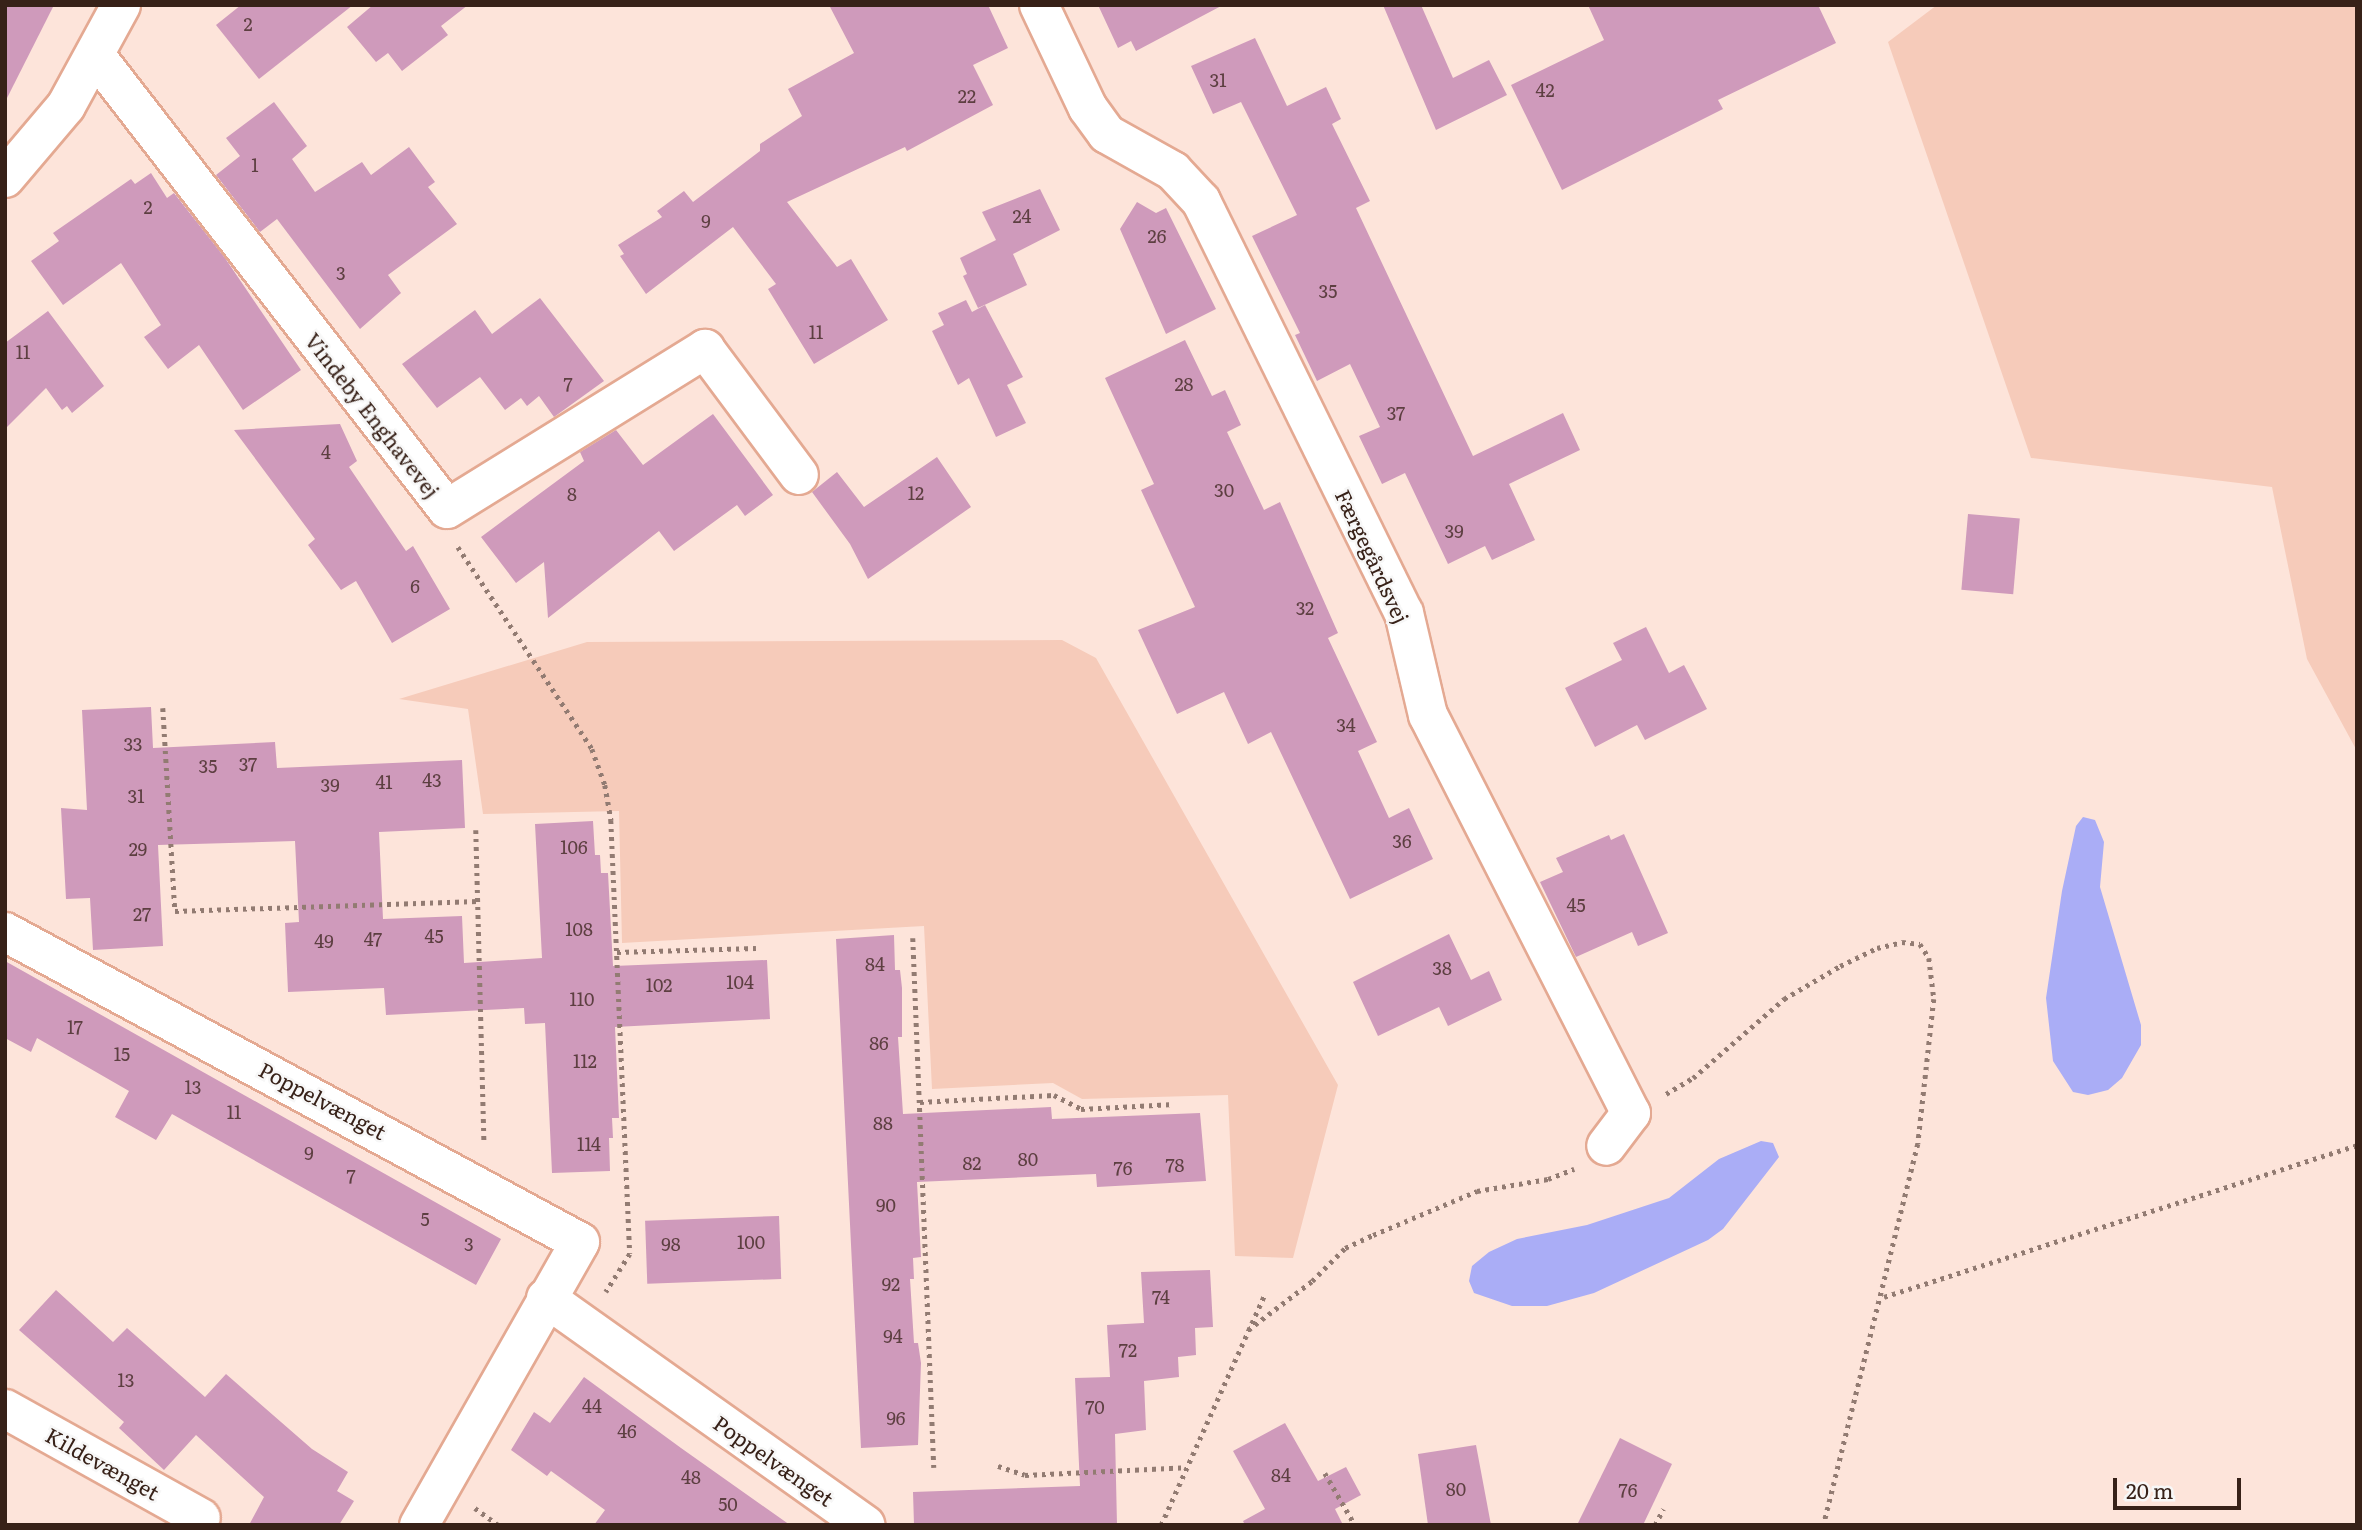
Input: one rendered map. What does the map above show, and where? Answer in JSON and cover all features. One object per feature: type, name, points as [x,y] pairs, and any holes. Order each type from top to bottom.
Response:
[{"type":"street","points":[[5,178],[66,106],[121,5]]},
{"type":"street","name":"Færgegårdsvej","points":[[1039,5],[1088,108],[1107,134],[1172,171],[1201,201],[1404,613],[1428,715],[1631,1113]]},
{"type":"street","name":"Vindeby Enghavevej","points":[[96,55],[447,509],[705,349],[799,475]]},
{"type":"street","name":"Poppelvænget","points":[[5,932],[485,1187],[580,1242],[419,1525]]},
{"type":"street","points":[[1606,1146],[1631,1113]]},
{"type":"street","name":"Poppelvænget","points":[[546,1298],[866,1525]]},
{"type":"street","name":"Kildevænget","points":[[5,1409],[201,1518]]},
{"type":"path","points":[[447,509],[447,531],[592,749],[611,820],[630,1254],[584,1325]]},
{"type":"path","points":[[163,708],[175,911],[478,901]]},
{"type":"path","points":[[476,830],[485,1187]]},
{"type":"path","points":[[913,938],[934,1468]]},
{"type":"path","points":[[1631,1113],[1693,1078],[1784,999],[1877,948],[1902,942],[1920,944],[1930,958],[1934,999],[1925,1094],[1883,1298],[1824,1525]]},
{"type":"path","points":[[617,952],[756,948]]},
{"type":"path","points":[[920,1102],[1054,1095],[1081,1109],[1174,1104]]},
{"type":"path","points":[[1883,1298],[2357,1145]]},
{"type":"path","points":[[1248,1330],[1312,1281],[1346,1248],[1477,1191],[1548,1179],[1578,1168],[1606,1146]]},
{"type":"path","points":[[1161,1525],[1264,1296]]},
{"type":"path","points":[[998,1466],[1025,1475],[1186,1468]]},
{"type":"path","points":[[1325,1473],[1354,1525]]},
{"type":"path","points":[[1656,1525],[1663,1509]]},
{"type":"shaded area","points":[[1937,5],[2357,5],[2357,751],[2307,659],[2272,487],[2031,458],[1888,42]]},
{"type":"shaded area","points":[[1062,640],[1096,658],[1338,1085],[1293,1258],[1235,1256],[1228,1095],[1082,1099],[1053,1083],[932,1089],[924,926],[622,943],[619,811],[483,814],[468,709],[399,699],[587,642]]},
{"type":"water","points":[[2083,817],[2095,820],[2104,842],[2100,887],[2141,1025],[2141,1045],[2122,1078],[2108,1090],[2088,1095],[2073,1092],[2053,1061],[2046,998],[2062,891],[2076,826]]},
{"type":"water","points":[[1761,1141],[1773,1143],[1779,1157],[1723,1229],[1708,1240],[1594,1293],[1547,1306],[1512,1306],[1474,1293],[1469,1281],[1472,1266],[1489,1252],[1517,1239],[1587,1225],[1669,1198],[1719,1159]]},
{"type":"building","points":[[5,5],[54,5],[5,102]]},
{"type":"building","points":[[241,5],[353,5],[259,79],[216,25]]},
{"type":"building","points":[[373,5],[468,5],[441,26],[448,35],[402,71],[388,53],[376,62],[347,27]]},
{"type":"building","points":[[829,5],[988,5],[1008,48],[973,65],[993,105],[907,151],[905,147],[787,202],[837,267],[851,259],[888,320],[814,364],[768,289],[776,284],[733,227],[646,294],[620,256],[624,254],[618,245],[662,217],[657,211],[684,191],[693,202],[760,151],[760,144],[802,116],[788,89],[854,53]]},
{"type":"building","points":[[1098,5],[1223,5],[1136,51],[1131,41],[1118,48]]},
{"type":"building","points":[[1383,5],[1421,5],[1453,78],[1489,60],[1507,95],[1436,130]]},
{"type":"building","points":[[1588,5],[1818,5],[1836,43],[1718,100],[1723,109],[1562,190],[1511,85],[1604,40]]},
{"type":"building","points":[[1255,38],[1287,106],[1326,87],[1341,119],[1332,124],[1370,201],[1356,208],[1473,456],[1563,413],[1580,450],[1509,484],[1535,540],[1492,560],[1485,546],[1448,564],[1405,473],[1382,484],[1359,436],[1380,427],[1350,364],[1317,381],[1295,335],[1300,333],[1252,236],[1297,215],[1241,102],[1213,114],[1191,66]]},
{"type":"building","points":[[274,102],[307,146],[292,159],[315,192],[362,162],[371,175],[409,147],[435,182],[428,187],[457,224],[388,275],[401,293],[360,329],[277,219],[260,232],[216,175],[240,156],[226,138]]},
{"type":"building","points":[[151,173],[167,198],[174,193],[225,258],[301,370],[243,410],[199,345],[168,369],[144,337],[161,325],[121,263],[63,305],[31,261],[59,241],[53,233],[131,179],[135,184]]},
{"type":"building","points":[[1040,189],[1060,230],[1013,254],[1027,285],[978,308],[963,276],[967,274],[960,258],[996,240],[982,212]]},
{"type":"building","points":[[1137,202],[1156,213],[1166,208],[1216,309],[1166,334],[1120,229]]},
{"type":"building","points":[[540,298],[604,381],[554,417],[539,396],[527,406],[521,398],[505,410],[480,377],[437,408],[402,364],[475,310],[492,334]]},
{"type":"building","points":[[966,300],[972,312],[985,305],[1023,377],[1007,385],[1026,423],[996,437],[969,378],[958,385],[932,331],[944,325],[938,313]]},
{"type":"building","points":[[48,311],[104,386],[72,413],[67,406],[62,410],[46,388],[5,429],[5,343]]},
{"type":"building","points":[[1185,340],[1212,396],[1225,390],[1241,425],[1227,432],[1264,510],[1280,502],[1338,633],[1328,638],[1377,742],[1358,751],[1389,818],[1409,808],[1433,859],[1350,899],[1271,732],[1248,744],[1224,692],[1177,714],[1138,630],[1195,607],[1141,490],[1154,484],[1105,378]]},
{"type":"building","points":[[713,414],[773,495],[745,516],[737,505],[674,551],[659,531],[548,618],[544,562],[516,583],[481,537],[584,461],[580,452],[616,430],[643,465]]},
{"type":"building","points":[[340,424],[357,461],[349,467],[406,551],[413,546],[450,609],[392,643],[356,581],[341,590],[308,545],[315,539],[234,430]]},
{"type":"building","points":[[937,457],[971,507],[868,579],[850,544],[812,492],[837,472],[864,507]]},
{"type":"building","points":[[1968,514],[2020,519],[2013,594],[1961,590]]},
{"type":"building","points":[[1646,627],[1669,673],[1684,665],[1707,709],[1645,740],[1637,725],[1595,747],[1565,688],[1622,660],[1613,643]]},
{"type":"building","points":[[151,707],[153,748],[275,742],[277,768],[462,760],[465,828],[379,832],[383,919],[462,916],[464,963],[542,958],[535,824],[593,821],[595,855],[600,855],[601,873],[608,873],[613,966],[767,960],[770,1019],[615,1027],[619,1118],[612,1118],[613,1138],[609,1138],[610,1171],[552,1173],[545,1023],[525,1024],[524,1008],[386,1015],[384,988],[288,992],[285,923],[299,922],[295,841],[158,845],[163,946],[93,950],[90,898],[66,899],[61,808],[87,810],[82,710]]},
{"type":"building","points":[[1624,834],[1668,933],[1638,946],[1632,932],[1576,957],[1540,882],[1563,872],[1556,858],[1609,835],[1611,840]]},
{"type":"building","points":[[1449,934],[1471,980],[1489,971],[1502,1000],[1448,1026],[1439,1007],[1378,1036],[1353,982]]},
{"type":"building","points":[[894,935],[895,970],[900,970],[902,988],[902,1037],[898,1037],[903,1114],[1051,1107],[1052,1119],[1200,1113],[1206,1181],[1097,1187],[1096,1174],[917,1182],[921,1257],[913,1258],[914,1279],[910,1279],[914,1343],[918,1343],[921,1363],[918,1445],[861,1448],[836,939]]},
{"type":"building","points":[[5,961],[501,1239],[476,1285],[172,1114],[156,1140],[115,1117],[129,1091],[37,1038],[31,1052],[5,1038]]},
{"type":"building","points":[[779,1216],[781,1279],[647,1284],[645,1221]]},
{"type":"building","points":[[1210,1270],[1213,1327],[1195,1328],[1196,1355],[1178,1357],[1179,1377],[1144,1381],[1146,1430],[1115,1434],[1117,1525],[914,1525],[913,1492],[1080,1486],[1075,1378],[1110,1377],[1107,1325],[1144,1323],[1141,1272]]},
{"type":"building","points":[[56,1290],[113,1342],[127,1328],[205,1397],[226,1374],[312,1449],[348,1472],[337,1491],[354,1501],[339,1525],[249,1525],[264,1497],[196,1435],[164,1470],[119,1428],[124,1422],[19,1330]]},
{"type":"building","points":[[584,1377],[790,1525],[594,1525],[605,1510],[551,1471],[547,1476],[511,1450],[534,1412],[550,1423]]},
{"type":"building","points":[[1285,1423],[1318,1481],[1346,1467],[1361,1495],[1335,1509],[1343,1525],[1245,1525],[1243,1521],[1265,1509],[1233,1451]]},
{"type":"building","points":[[1620,1438],[1672,1464],[1643,1525],[1577,1525]]},
{"type":"building","points":[[1476,1445],[1491,1525],[1428,1525],[1418,1454]]}]
